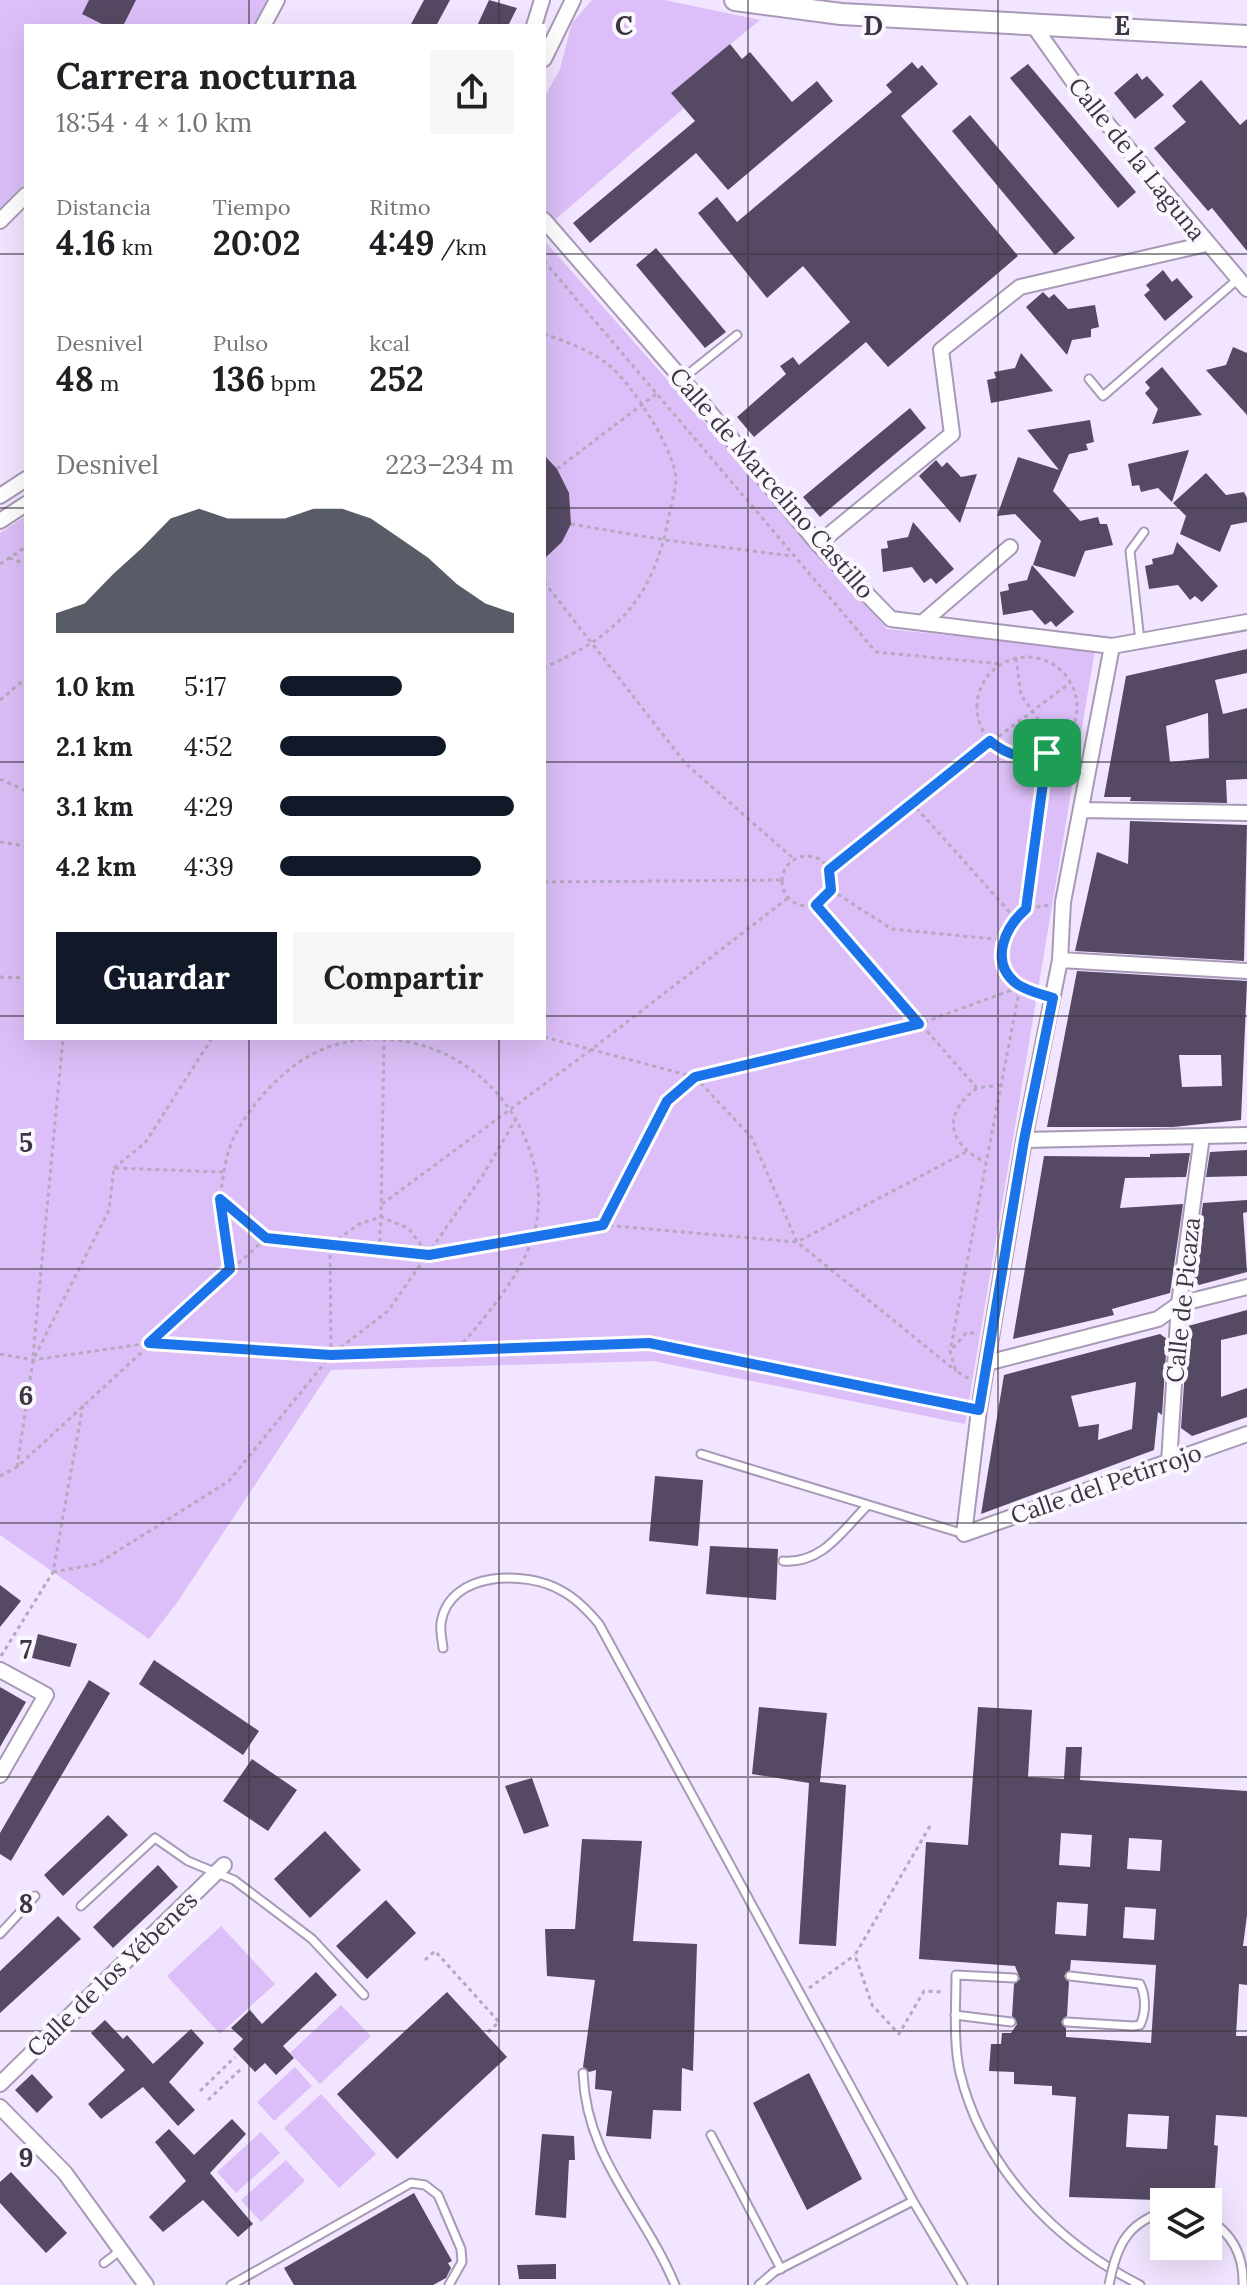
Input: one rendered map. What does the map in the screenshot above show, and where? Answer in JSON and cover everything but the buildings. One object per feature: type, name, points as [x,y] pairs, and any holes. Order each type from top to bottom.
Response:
[{"type":"main road","points":[[735,0],[1033,25],[1247,36]]},
{"type":"street","points":[[264,24],[277,0]]},
{"type":"street","points":[[535,24],[542,0]]},
{"type":"street","points":[[546,55],[573,0]]},
{"type":"street","name":"Calle de la Laguna","points":[[1033,25],[1082,94],[1242,284]]},
{"type":"street","points":[[0,221],[24,197]]},
{"type":"street","name":"Calle de Marcelino Castillo","points":[[546,222],[682,379],[818,544],[891,619],[1112,646],[1247,622]]},
{"type":"street","points":[[818,544],[952,434],[941,350],[1020,287],[1206,244]]},
{"type":"street","points":[[0,496],[24,480]]},
{"type":"street","points":[[0,521],[24,505]]},
{"type":"street","points":[[922,623],[1010,547]]},
{"type":"street","points":[[964,1534],[983,1384],[1024,1140],[1060,960],[1063,902],[1112,646]]},
{"type":"street","points":[[1082,810],[1247,813]]},
{"type":"street","points":[[1060,960],[1247,971]]},
{"type":"street","points":[[1024,1140],[1247,1135]]},
{"type":"street","name":"Calle de Picaza","points":[[1169,1463],[1179,1304],[1202,1136]]},
{"type":"street","points":[[987,1363],[1158,1319],[1179,1304],[1247,1287]]},
{"type":"street","name":"Calle del Petirrojo","points":[[964,1534],[1247,1434]]},
{"type":"street","points":[[0,1670],[46,1695],[0,1775]]},
{"type":"street","name":"Calle de los Yébenes","points":[[0,2084],[220,1869]]},
{"type":"street","points":[[0,2107],[65,2173],[123,2249],[146,2285]]},
{"type":"lane","points":[[1089,379],[1103,396],[1242,284]]},
{"type":"lane","points":[[682,379],[737,335]]},
{"type":"lane","points":[[1140,641],[1130,551],[1144,532]]},
{"type":"lane","points":[[701,1454],[964,1534]]},
{"type":"lane","points":[[783,1561],[802,1563],[815,1557],[867,1506]]},
{"type":"lane","points":[[443,1648],[440,1624],[447,1606],[481,1580],[508,1577],[536,1581],[561,1590],[586,1608],[599,1624],[913,2201],[963,2285]]},
{"type":"lane","points":[[81,1906],[155,1838],[220,1869],[312,1939],[364,1995]]},
{"type":"lane","points":[[0,1934],[35,1896]]},
{"type":"lane","points":[[1014,1978],[956,1975],[959,2070],[974,2121],[999,2164],[1072,2244],[1104,2267],[1140,2285]]},
{"type":"lane","points":[[1067,2022],[1133,2026],[1140,2025],[1144,2017],[1144,1992],[1140,1984],[1070,1976]]},
{"type":"lane","points":[[955,2015],[1011,2022]]},
{"type":"lane","points":[[583,2073],[587,2114],[597,2144],[675,2285]]},
{"type":"lane","points":[[711,2135],[781,2269]]},
{"type":"lane","points":[[231,2285],[411,2183],[425,2185],[438,2195],[461,2249],[462,2262],[449,2285]]},
{"type":"lane","points":[[759,2285],[781,2269],[913,2201]]},
{"type":"lane","points":[[1109,2285],[1115,2256],[1127,2232],[1150,2216]]},
{"type":"lane","points":[[1222,2227],[1236,2244],[1244,2270],[1243,2285]]},
{"type":"lane","points":[[104,2263],[123,2249]]},
{"type":"path","points":[[546,335],[610,366],[664,437],[676,478],[665,540],[652,577],[625,617],[592,646],[546,666]]},
{"type":"path","points":[[557,469],[657,393]]},
{"type":"path","points":[[571,524],[665,540],[795,556]]},
{"type":"path","points":[[0,564],[24,548]]},
{"type":"path","points":[[9,558],[24,563]]},
{"type":"path","points":[[546,585],[686,764],[794,859]]},
{"type":"path","points":[[1016,658],[1021,695],[1057,746]]},
{"type":"path","points":[[1016,658],[1047,661],[1071,682],[1077,702],[1075,723],[1057,746],[1047,753],[1023,757],[1011,755],[990,741],[981,726],[977,709],[979,692],[988,676],[1001,664],[1016,658]]},
{"type":"path","points":[[0,700],[24,680]]},
{"type":"path","points":[[829,870],[911,802],[1071,682]]},
{"type":"path","points":[[19,686],[24,686]]},
{"type":"path","points":[[1026,909],[1047,753]]},
{"type":"path","points":[[0,779],[24,790]]},
{"type":"path","points":[[911,802],[1015,918]]},
{"type":"path","points":[[0,842],[24,846]]},
{"type":"path","points":[[781,880],[794,859],[810,856],[829,870],[831,890]]},
{"type":"path","points":[[546,882],[781,880]]},
{"type":"path","points":[[781,880],[788,898],[800,906],[816,905],[831,890]]},
{"type":"path","points":[[831,890],[892,929],[1004,940]]},
{"type":"path","points":[[382,1204],[592,1049],[788,898]]},
{"type":"path","points":[[1053,998],[1020,987],[1007,975],[1001,961],[1004,940],[1015,918],[1026,909],[1063,902]]},
{"type":"path","points":[[816,905],[977,1088]]},
{"type":"path","points":[[0,977],[24,978]]},
{"type":"path","points":[[603,1225],[667,1101],[695,1077],[919,1024],[1020,987]]},
{"type":"path","points":[[956,1371],[950,1351],[1020,987]]},
{"type":"path","points":[[546,1038],[695,1077],[752,1138],[797,1242],[956,1371],[983,1384]]},
{"type":"path","points":[[17,1467],[33,1360],[63,1040]]},
{"type":"path","points":[[33,1360],[109,1210],[114,1168],[145,1143],[211,1040]]},
{"type":"path","points":[[230,1269],[220,1199],[234,1136],[254,1106],[289,1069],[332,1046],[377,1040]]},
{"type":"path","points":[[379,1250],[384,1040]]},
{"type":"path","points":[[390,1040],[427,1046],[466,1063],[511,1106],[541,1183],[532,1239],[500,1298],[457,1350]]},
{"type":"path","points":[[985,1162],[966,1152],[956,1139],[953,1118],[961,1100],[977,1088],[1001,1085]]},
{"type":"path","points":[[53,1572],[97,1564],[229,1481],[331,1355],[388,1311],[429,1255],[516,1119]]},
{"type":"path","points":[[220,1199],[266,1238],[429,1255],[603,1225],[797,1242],[966,1152]]},
{"type":"path","points":[[114,1168],[224,1172]]},
{"type":"path","points":[[330,1245],[359,1224],[381,1217],[408,1228],[429,1255]]},
{"type":"path","points":[[0,1476],[17,1467],[266,1238]]},
{"type":"path","points":[[330,1245],[331,1355]]},
{"type":"path","points":[[950,1351],[966,1333],[992,1333]]},
{"type":"path","points":[[0,1354],[33,1360],[149,1343],[331,1355],[649,1343],[979,1410]]},
{"type":"path","points":[[0,1658],[53,1572],[83,1405]]},
{"type":"path","points":[[801,1994],[855,1955],[930,1826]]},
{"type":"path","points":[[425,1960],[435,1951],[499,2022],[487,2032]]},
{"type":"path","points":[[855,1955],[872,2005],[899,2034],[924,1991],[956,1992]]},
{"type":"path","points":[[200,2091],[235,2057]]},
{"type":"path","points":[[208,2100],[243,2067]]},
{"type":"shaded area","points":[[0,0],[277,0],[264,24],[24,24],[24,197],[0,221]]},
{"type":"shaded area","points":[[592,0],[664,0],[760,20],[671,93],[684,108],[549,225],[546,222],[546,94],[560,69],[572,23]]},
{"type":"shaded area","points":[[546,242],[887,629],[1095,650],[965,1424],[653,1361],[331,1370],[176,1604],[149,1639],[0,1535],[0,533],[24,517],[24,1040],[546,1040]]},
{"type":"shaded area","points":[[221,1926],[275,1984],[220,2034],[167,1976]]},
{"type":"shaded area","points":[[341,2005],[371,2036],[320,2084],[290,2053]]},
{"type":"shaded area","points":[[295,2067],[312,2086],[274,2121],[257,2102]]},
{"type":"shaded area","points":[[321,2094],[376,2154],[339,2188],[284,2128]]},
{"type":"shaded area","points":[[261,2132],[280,2153],[236,2193],[217,2172]]},
{"type":"shaded area","points":[[286,2160],[305,2181],[261,2222],[241,2200]]},
{"type":"route","points":[[990,741],[1011,755],[1035,757],[1047,753],[1026,909],[1009,925],[1001,961],[1007,975],[1020,987],[1053,998],[1024,1140],[979,1410],[649,1343],[331,1355],[149,1343],[230,1269],[220,1199],[266,1238],[429,1255],[603,1225],[667,1101],[695,1077],[919,1024],[816,905],[831,890],[829,870],[990,741]]}]
